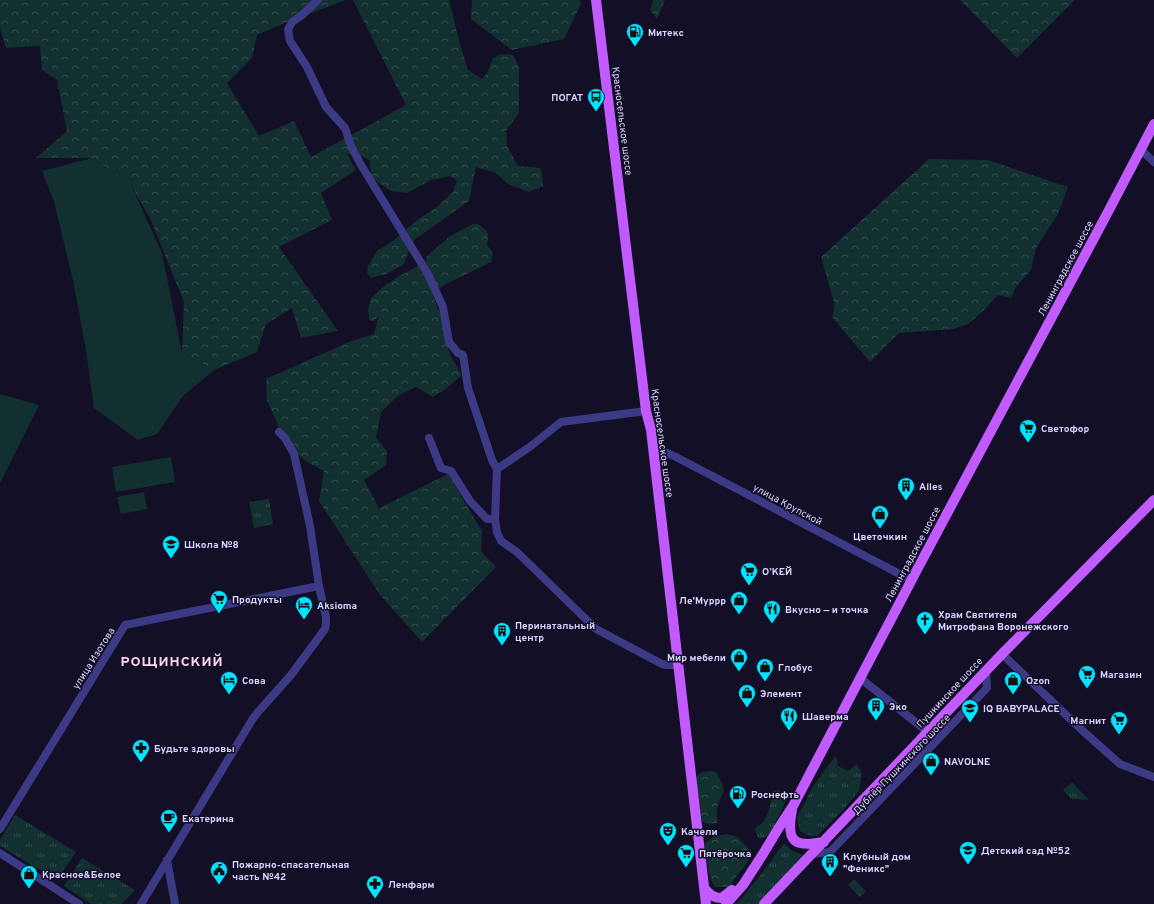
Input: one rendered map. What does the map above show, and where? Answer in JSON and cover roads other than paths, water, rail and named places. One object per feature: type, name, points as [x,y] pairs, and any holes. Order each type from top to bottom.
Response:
[{"type":"main road","name":"Красносельское шоссе","points":[[596,0],[646,411],[651,430],[706,904]]},
{"type":"main road","name":"Ленинградское шоссе","points":[[726,904],[743,885],[794,806],[911,580],[1154,124]]},
{"type":"main road","name":"Пушкинское шоссе","points":[[764,904],[1002,654],[1154,500]]},
{"type":"main road","points":[[794,806],[789,832],[792,838],[798,843],[810,844],[824,842]]},
{"type":"main road","points":[[704,889],[716,898],[722,898],[728,894],[764,854]]},
{"type":"street","points":[[318,0],[301,16],[292,22],[288,30],[290,40],[307,67],[326,107],[345,128],[361,165],[428,274],[443,307],[449,342],[458,353],[462,355],[468,388],[492,460],[497,470],[495,519],[497,532],[501,541],[517,552],[596,629],[662,664],[678,665]]},
{"type":"street","points":[[1141,150],[1154,162]]},
{"type":"street","points":[[497,470],[561,422],[646,411]]},
{"type":"street","points":[[141,904],[252,720],[291,675],[325,630],[326,617],[319,586],[310,526],[294,454],[285,438],[279,432]]},
{"type":"street","points":[[429,438],[441,468],[451,471],[470,501],[488,519],[495,519]]},
{"type":"street","name":"улица Крупской","points":[[653,452],[667,453],[674,456],[911,580]]},
{"type":"street","name":"улица Изотова","points":[[0,829],[125,625],[319,586]]},
{"type":"street","points":[[1002,654],[1120,764],[1154,777]]},
{"type":"street","name":"Дублёр Пушкинского шоссе","points":[[812,854],[830,852],[987,688],[986,671]]},
{"type":"street","points":[[860,678],[928,732]]},
{"type":"street","points":[[0,853],[78,904]]},
{"type":"street","points":[[167,860],[175,904]]},
{"type":"place","name":"Митекс","points":[[635,47]]},
{"type":"place","name":"ПОГАТ","points":[[596,112]]},
{"type":"place","name":"Светофор","points":[[1028,443]]},
{"type":"place","name":"Alles","points":[[906,501]]},
{"type":"place","name":"Цветочкин","points":[[880,529]]},
{"type":"place","name":"Школа №8","points":[[171,559]]},
{"type":"place","name":"О’КЕЙ","points":[[749,586]]},
{"type":"place","name":"Продукты","points":[[219,614]]},
{"type":"place","name":"Ле'Муррр","points":[[739,615]]},
{"type":"place","name":"Aksioma","points":[[304,620]]},
{"type":"place","name":"Вкусно — и точка","points":[[772,624]]},
{"type":"place","name":"Храм Святителя Митрофана Воронежского","points":[[925,635]]},
{"type":"place","name":"Перинатальный центр","points":[[502,646]]},
{"type":"place","name":"Мир мебели","points":[[739,672]]},
{"type":"place","name":"Глобус","points":[[765,682]]},
{"type":"place","name":"Магазин","points":[[1087,689]]},
{"type":"place","name":"Сова","points":[[229,695]]},
{"type":"place","name":"Ozon","points":[[1013,695]]},
{"type":"place","name":"Элемент","points":[[747,708]]},
{"type":"place","name":"Эко","points":[[876,721]]},
{"type":"place","name":"IQ BABYPALACE","points":[[970,723]]},
{"type":"place","name":"Шаверма","points":[[789,731]]},
{"type":"place","name":"Магнит","points":[[1119,735]]},
{"type":"place","name":"Будьте здоровы","points":[[141,763]]},
{"type":"place","name":"NAVOLNE","points":[[931,776]]},
{"type":"place","name":"Роснефть","points":[[738,809]]},
{"type":"place","name":"Екатерина","points":[[169,833]]},
{"type":"place","name":"Качели","points":[[668,846]]},
{"type":"place","name":"Детский сад №52","points":[[968,865]]},
{"type":"place","name":"Пятёрочка","points":[[686,868]]},
{"type":"place","name":"Клубный дом \"Феникс\"","points":[[830,877]]},
{"type":"place","name":"Пожарно-спасательная часть №42","points":[[219,885]]},
{"type":"place","name":"Красное&Белое","points":[[29,889]]},
{"type":"place","name":"Ленфарм","points":[[375,899]]},
{"type":"district","name":"РОЩИНСКИЙ","points":[[172,661]]}]
